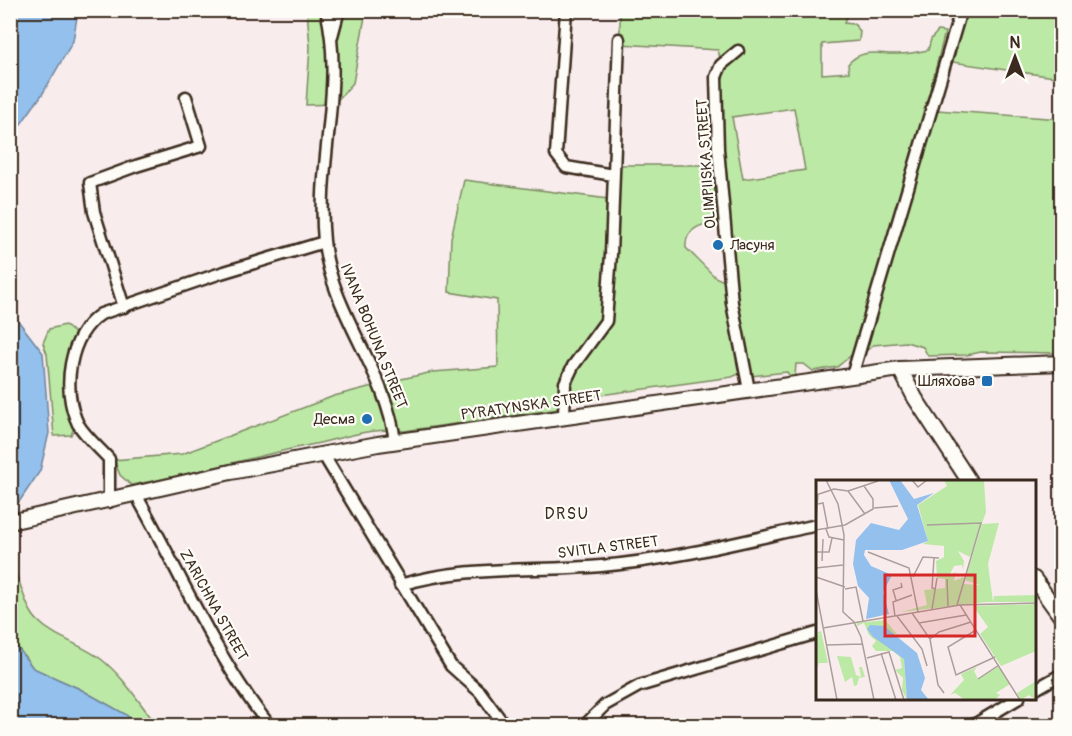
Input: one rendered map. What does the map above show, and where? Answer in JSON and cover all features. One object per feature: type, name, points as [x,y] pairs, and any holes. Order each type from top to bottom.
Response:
[{"type":"main road","name":"PYRATYNSKA STREET","points":[[10,522],[109,502],[231,472],[395,442],[900,369],[1062,363]]},
{"type":"main road","points":[[900,369],[915,398],[968,480]]},
{"type":"main road","points":[[1036,580],[1062,618]]},
{"type":"street","name":"IVANA BOHUNA STREET","points":[[326,10],[332,36],[331,96],[323,168],[324,242],[333,278],[390,414],[395,442]]},
{"type":"street","name":"IVANA BOHUNA STREET","points":[[332,36],[339,10]]},
{"type":"street","points":[[566,10],[556,154],[566,167],[613,175]]},
{"type":"street","points":[[852,376],[961,10]]},
{"type":"street","points":[[564,417],[565,383],[573,366],[606,321],[611,254],[619,39]]},
{"type":"street","name":"OLIMPIISKA STREET","points":[[738,51],[721,65],[716,77],[718,149],[732,303],[750,390]]},
{"type":"street","points":[[124,307],[94,212],[90,183],[201,146],[186,97]]},
{"type":"street","points":[[109,502],[109,459],[80,426],[74,413],[71,373],[75,347],[88,323],[101,314],[221,273],[324,242]]},
{"type":"street","points":[[323,454],[451,666],[480,692],[505,726]]},
{"type":"street","name":"ZARICHNA STREET","points":[[138,494],[140,502],[212,634],[252,704],[270,726]]},
{"type":"street","name":"SVITLA STREET","points":[[400,585],[448,575],[603,566],[733,543],[816,525]]},
{"type":"street","points":[[584,726],[605,705],[639,686],[816,633]]},
{"type":"street","points":[[1036,689],[1062,674]]},
{"type":"street","points":[[972,726],[1017,700]]},
{"type":"green space","points":[[765,10],[776,18],[787,17],[790,11],[854,11],[847,15],[844,23],[854,24],[860,31],[859,41],[822,44],[822,74],[849,72],[848,64],[859,55],[902,54],[928,50],[931,39],[938,31],[945,32],[918,138],[928,140],[937,110],[1061,119],[1061,353],[981,352],[967,355],[928,356],[923,347],[906,342],[873,345],[865,352],[854,353],[837,367],[813,371],[804,364],[796,364],[795,376],[791,378],[787,372],[751,376],[740,336],[719,149],[722,66],[718,50],[620,44],[620,11]],"holes":[[[794,108],[805,170],[743,179],[732,117]]]},
{"type":"green space","points":[[307,11],[366,11],[353,83],[334,104],[306,105],[310,47]]},
{"type":"green space","points":[[967,11],[1061,11],[1061,78],[952,62]]},
{"type":"green space","points":[[616,165],[715,165],[722,224],[715,223],[697,227],[688,235],[686,248],[715,277],[728,283],[741,373],[732,377],[571,399],[569,390],[572,380],[608,325]]},
{"type":"green space","points":[[464,180],[608,199],[603,314],[584,340],[561,379],[559,409],[404,431],[369,432],[131,485],[120,475],[114,460],[182,454],[334,396],[433,372],[498,367],[497,300],[449,292],[451,238]]},
{"type":"green space","points":[[65,325],[77,335],[68,400],[74,428],[71,435],[54,436],[47,354],[43,343],[49,329]]},
{"type":"green space","points":[[10,562],[29,608],[38,621],[52,632],[101,659],[124,682],[157,725],[138,725],[125,714],[80,689],[33,668],[11,638]]},
{"type":"water","points":[[11,10],[78,11],[73,41],[43,93],[11,138]]},
{"type":"water","points":[[10,304],[19,322],[43,353],[49,433],[40,471],[19,502],[11,504]]},
{"type":"water","points":[[10,638],[33,668],[80,689],[125,714],[138,725],[11,725]]},
{"type":"place","name":"Ласуня","points":[[718,245]]},
{"type":"place","name":"Шляхова","points":[[987,381]]},
{"type":"place","name":"Десма","points":[[367,419]]},
{"type":"district","name":"DRSU","points":[[567,513]]}]
